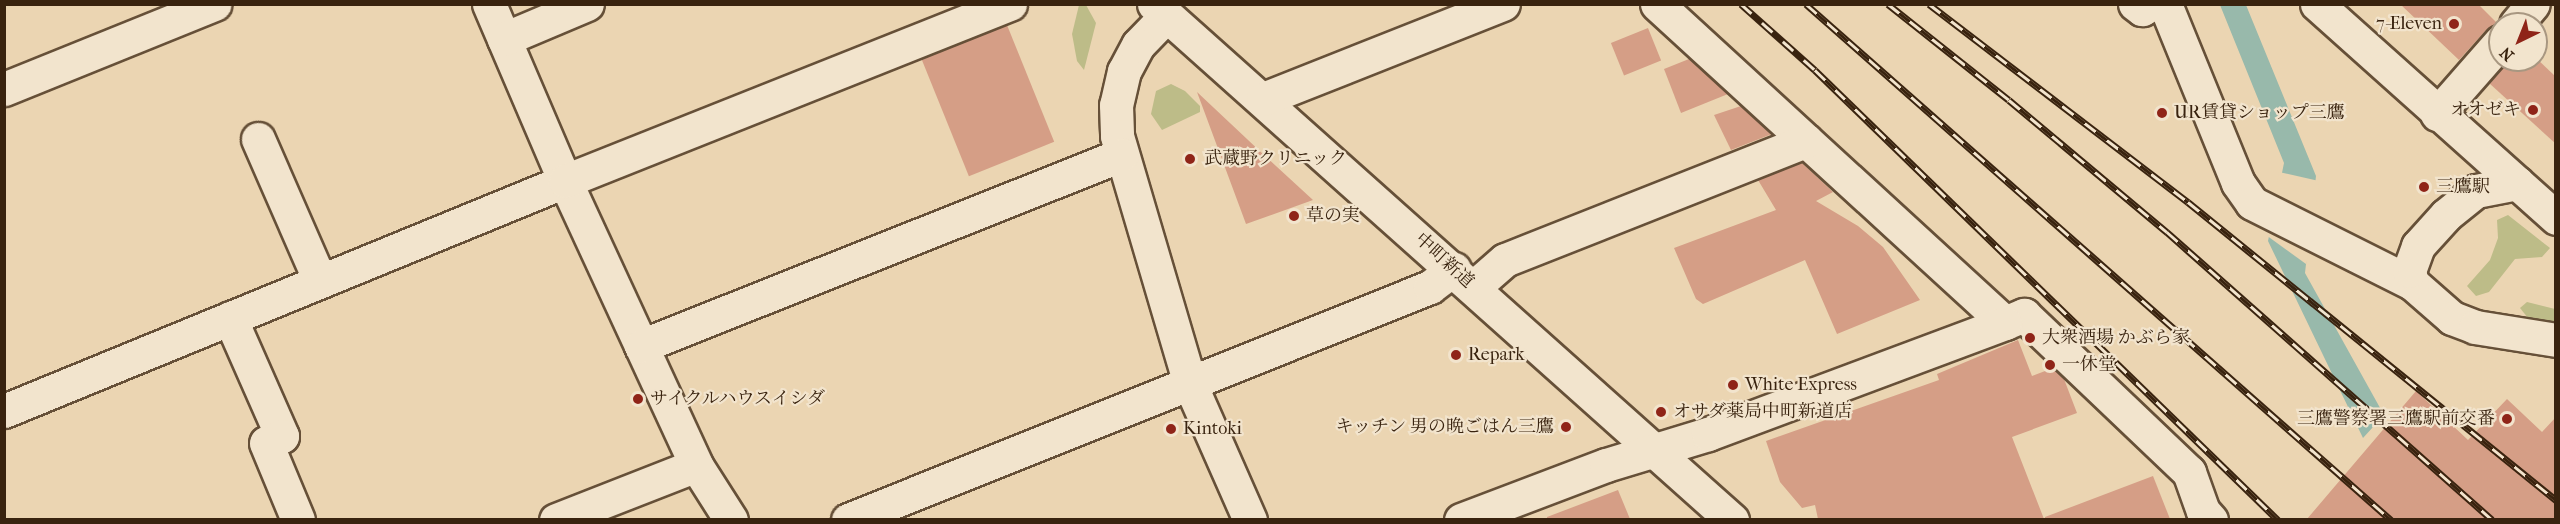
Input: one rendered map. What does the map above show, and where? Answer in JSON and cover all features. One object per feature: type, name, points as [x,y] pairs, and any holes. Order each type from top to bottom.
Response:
[{"type":"street","points":[[4,89],[214,4]]},
{"type":"street","points":[[489,4],[565,180],[696,465],[731,519]]},
{"type":"street","points":[[504,39],[587,4]]},
{"type":"street","points":[[4,411],[565,180],[1010,4]]},
{"type":"street","points":[[1263,99],[1503,4]]},
{"type":"street","points":[[1657,4],[2005,323]]},
{"type":"street","points":[[2135,4],[2142,9],[2151,4]]},
{"type":"street","points":[[2165,4],[2238,183],[2252,203],[2412,283],[2452,318],[2475,327],[2556,339]]},
{"type":"street","points":[[2317,4],[2437,114],[2553,212]]},
{"type":"street","points":[[1160,10],[1124,71],[1116,105],[1121,155],[1190,384],[1250,519]]},
{"type":"street","name":"中町新道","points":[[1160,10],[1263,99],[1732,519]]},
{"type":"street","points":[[2437,114],[2488,56]]},
{"type":"street","points":[[258,140],[320,281]]},
{"type":"street","points":[[848,519],[1430,287],[1464,278],[1806,141]]},
{"type":"street","points":[[641,346],[1121,155]]},
{"type":"street","points":[[2412,283],[2409,271],[2418,246],[2446,215],[2476,191],[2517,183]]},
{"type":"street","points":[[1461,519],[1656,449],[1708,434],[2024,315],[2189,472],[2203,511],[2211,519]]},
{"type":"street","points":[[230,318],[282,436],[266,443],[298,519]]},
{"type":"street","points":[[556,519],[696,465]]},
{"type":"shaded area","points":[[1079,5],[1086,5],[1096,23],[1084,70],[1077,61],[1072,34]]},
{"type":"shaded area","points":[[2220,5],[2246,5],[2316,176],[2305,273],[2384,415],[2363,438],[2268,241],[2284,163]]},
{"type":"shaded area","points":[[1171,84],[1185,91],[1200,106],[1200,112],[1162,130],[1151,114],[1156,91]]},
{"type":"shaded area","points":[[2508,215],[2550,248],[2542,257],[2515,259],[2489,292],[2476,296],[2467,286],[2490,260],[2498,238],[2497,220]]},
{"type":"shaded area","points":[[2527,302],[2555,309],[2555,322],[2528,318],[2520,308]]},
{"type":"pier","points":[[2279,172],[2319,181],[2312,246],[2306,264],[2266,235]]},
{"type":"building","points":[[2400,4],[2478,4],[2488,14],[2488,29],[2459,60]]},
{"type":"building","points":[[1007,25],[1054,142],[969,176],[922,59]]},
{"type":"building","points":[[1648,28],[1661,60],[1624,75],[1611,43]]},
{"type":"building","points":[[1689,59],[1728,94],[1681,113],[1664,69]]},
{"type":"building","points":[[2548,69],[2556,77],[2556,144],[2489,83],[2499,72],[2548,72]]},
{"type":"building","points":[[1197,92],[1264,155],[1313,200],[1246,224]]},
{"type":"building","points":[[1741,106],[1772,134],[1731,150],[1714,115]]},
{"type":"building","points":[[1802,163],[1833,192],[1816,201],[1858,226],[1883,247],[1920,300],[1837,334],[1805,260],[1703,304],[1696,299],[1674,248],[1776,210],[1758,180]]},
{"type":"building","points":[[2018,340],[2032,376],[2053,368],[2064,379],[2077,413],[2012,437],[2044,519],[1818,519],[1815,505],[1802,508],[1780,482],[1766,441],[1939,380],[1937,374]]},
{"type":"building","points":[[2416,391],[2468,440],[2507,399],[2542,432],[2556,417],[2556,519],[2307,519]]},
{"type":"building","points":[[2153,476],[2170,519],[2045,519],[2045,517]]},
{"type":"building","points":[[1618,490],[1630,519],[1547,519],[1547,517]]},
{"type":"railway","points":[[1741,4],[1815,70],[2278,520]]},
{"type":"railway","points":[[1806,4],[2391,520]]},
{"type":"railway","points":[[1888,4],[2009,100],[2167,232],[2492,520]]},
{"type":"railway","points":[[1929,4],[2188,202],[2556,500]]},
{"type":"place","name":"7-Eleven","points":[[2454,24]]},
{"type":"place","name":"オオゼキ","points":[[2533,110]]},
{"type":"place","name":"UR賃貸ショップ三鷹","points":[[2162,113]]},
{"type":"place","name":"武蔵野クリニック","points":[[1190,159]]},
{"type":"place","name":"三鷹駅","points":[[2424,187]]},
{"type":"place","name":"草の実","points":[[1294,216]]},
{"type":"place","name":"大衆酒場 かぶら家","points":[[2030,338]]},
{"type":"place","name":"Repark","points":[[1456,355]]},
{"type":"place","name":"一休堂","points":[[2050,365]]},
{"type":"place","name":"White Express","points":[[1733,385]]},
{"type":"place","name":"サイクルハウスイシダ","points":[[638,399]]},
{"type":"place","name":"オサダ薬局中町新道店","points":[[1661,412]]},
{"type":"place","name":"三鷹警察署三鷹駅前交番","points":[[2507,419]]},
{"type":"place","name":"キッチン 男の晩ごはん三鷹","points":[[1566,427]]},
{"type":"place","name":"Kintoki","points":[[1171,429]]}]
